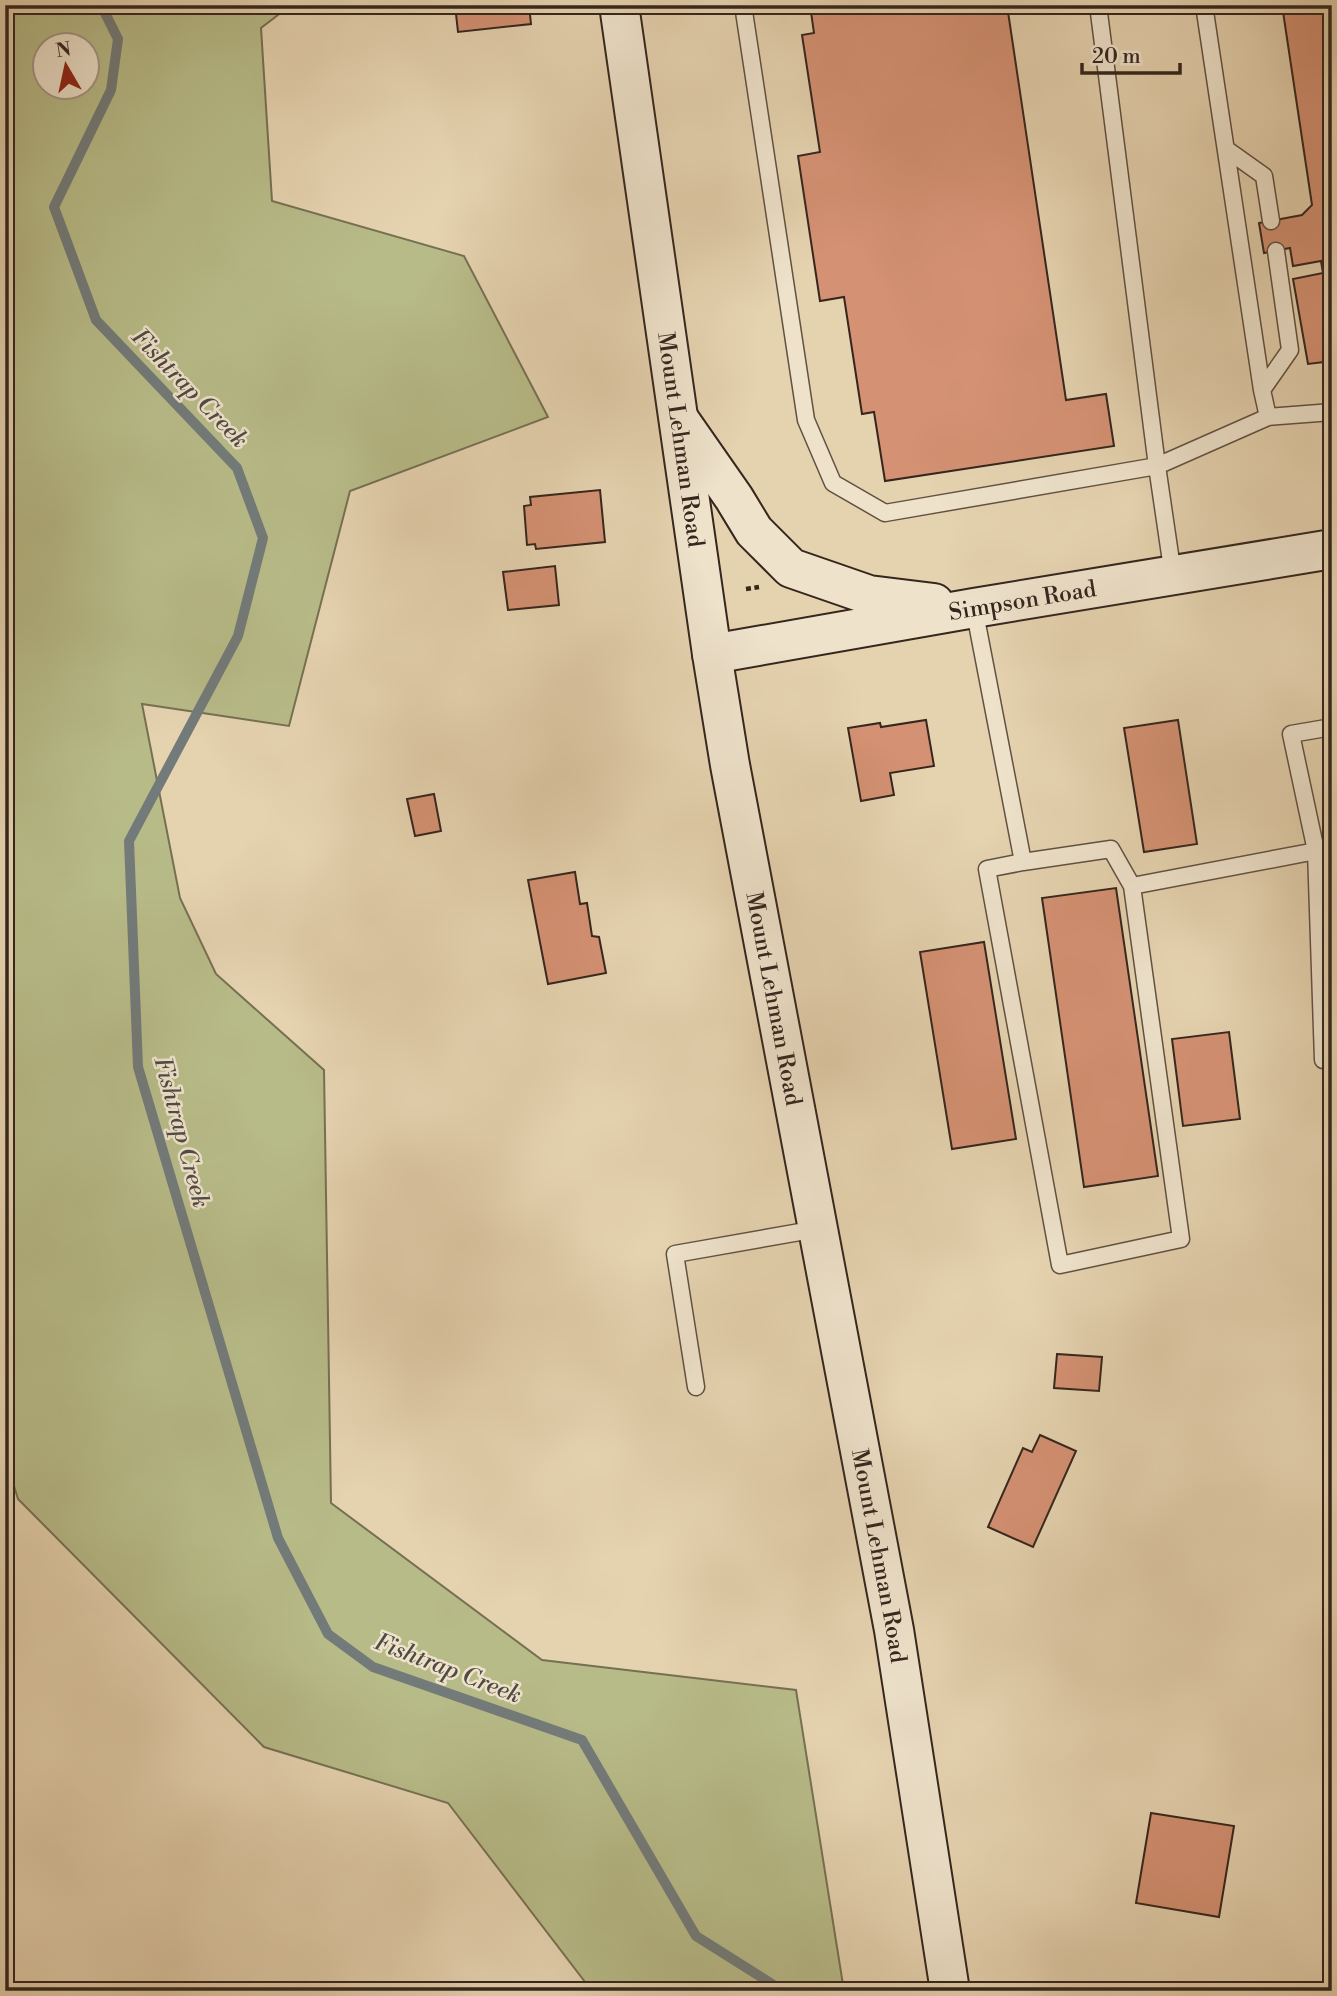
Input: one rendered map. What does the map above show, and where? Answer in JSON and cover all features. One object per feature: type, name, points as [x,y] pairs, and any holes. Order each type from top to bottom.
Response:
[{"type":"main road","name":"Mount Lehman Road","points":[[618,5],[712,654],[733,779],[894,1630],[950,1991]]},
{"type":"main road","points":[[677,417],[754,531],[791,568],[869,595],[974,607]]},
{"type":"main road","name":"Simpson Road","points":[[712,654],[974,607],[1332,549]]},
{"type":"lane","points":[[743,5],[806,420],[833,483],[885,513],[1157,466],[1268,417],[1332,412]]},
{"type":"lane","points":[[1098,5],[1173,575]]},
{"type":"lane","points":[[1204,5],[1268,417]]},
{"type":"lane","points":[[1226,149],[1264,176],[1271,221]]},
{"type":"lane","points":[[1262,390],[1290,350],[1276,251]]},
{"type":"lane","points":[[974,607],[1023,862]]},
{"type":"lane","points":[[1323,1060],[1316,852],[1291,734],[1332,727]]},
{"type":"lane","points":[[1132,886],[1316,852],[1332,844]]},
{"type":"lane","points":[[1111,849],[1132,886],[1181,1240],[1060,1265],[987,869],[1023,862],[1111,849]]},
{"type":"lane","points":[[696,1387],[675,1254],[817,1229]]},
{"type":"green space","points":[[5,5],[291,5],[261,28],[272,201],[464,256],[548,417],[350,491],[289,726],[142,704],[180,898],[216,974],[324,1070],[331,1503],[542,1660],[796,1690],[844,1991],[592,1991],[448,1803],[264,1747],[18,1499],[5,1457]]},
{"type":"building","points":[[455,5],[529,5],[531,24],[458,32]]},
{"type":"building","points":[[810,5],[1007,5],[1066,400],[1106,394],[1114,446],[885,481],[874,412],[862,414],[844,297],[820,301],[798,156],[820,152],[802,35],[814,33]]},
{"type":"building","points":[[1282,5],[1332,5],[1332,361],[1308,364],[1293,279],[1323,273],[1321,261],[1293,266],[1290,248],[1264,253],[1259,223],[1302,215],[1312,205]]},
{"type":"building","points":[[600,490],[605,542],[536,549],[535,544],[527,545],[524,506],[531,505],[530,497]]},
{"type":"building","points":[[555,566],[559,605],[508,610],[503,572]]},
{"type":"building","points":[[926,720],[934,766],[890,773],[894,795],[861,801],[848,728],[880,723],[881,727]]},
{"type":"building","points":[[1178,720],[1197,844],[1144,852],[1124,728]]},
{"type":"building","points":[[434,794],[441,831],[415,836],[407,799]]},
{"type":"building","points":[[575,872],[580,904],[587,903],[592,936],[599,937],[606,973],[548,984],[528,880]]},
{"type":"building","points":[[1116,888],[1158,1176],[1084,1187],[1042,898]]},
{"type":"building","points":[[984,942],[1016,1139],[952,1149],[920,952]]},
{"type":"building","points":[[1229,1032],[1240,1119],[1183,1126],[1172,1039]]},
{"type":"building","points":[[1057,1354],[1102,1357],[1099,1391],[1054,1388]]},
{"type":"building","points":[[1040,1435],[1076,1451],[1033,1547],[988,1527],[1023,1448],[1032,1452]]},
{"type":"building","points":[[1151,1813],[1234,1826],[1219,1917],[1136,1903]]},
{"type":"waterway","name":"Fishtrap Creek","points":[[101,5],[118,39],[111,90],[54,207],[96,320],[237,468],[263,538],[238,636],[129,841],[138,1067],[278,1538],[328,1634],[373,1667],[582,1740],[696,1936],[772,1984],[776,1991]]}]
